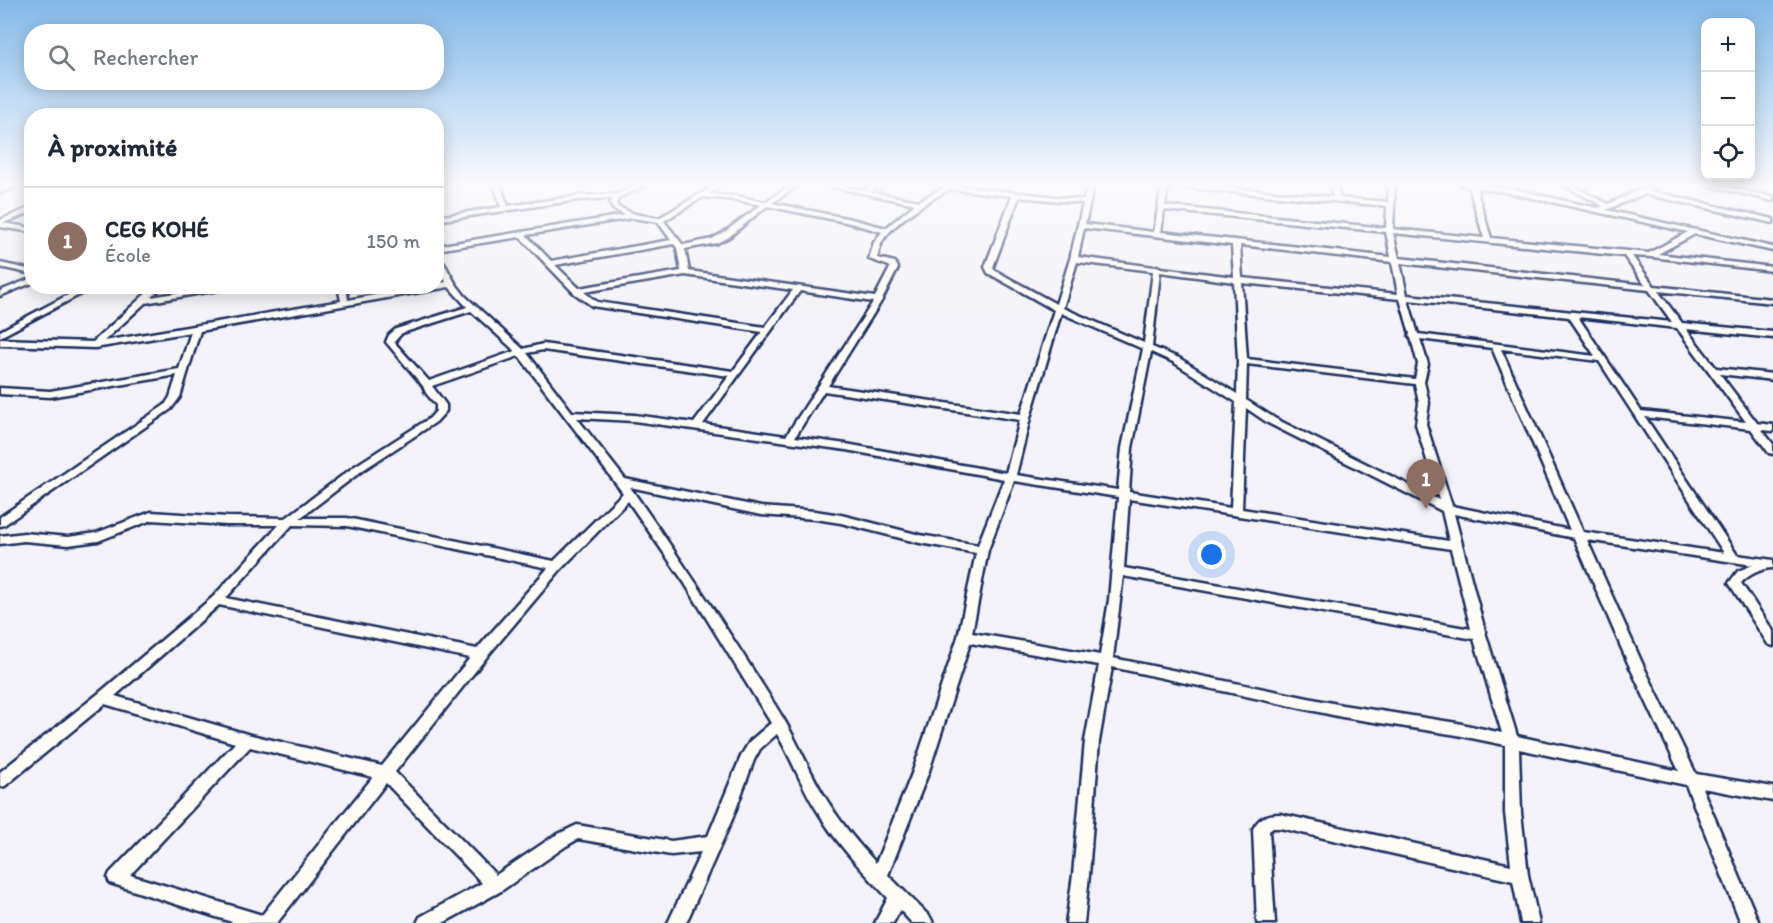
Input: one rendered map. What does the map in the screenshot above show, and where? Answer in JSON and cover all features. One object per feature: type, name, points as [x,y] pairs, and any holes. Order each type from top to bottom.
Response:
[{"type":"street","points":[[444,247],[568,227]]},
{"type":"street","points":[[665,227],[679,245],[685,273]]},
{"type":"street","points":[[551,263],[714,241],[736,227]]},
{"type":"street","points":[[873,227],[887,231]]},
{"type":"street","points":[[789,439],[878,300],[894,265],[873,259],[878,242],[892,227]]},
{"type":"street","points":[[1004,227],[988,268],[1059,309],[1148,346],[1199,373],[1291,431],[1447,509],[1578,535],[1770,564]]},
{"type":"street","points":[[879,878],[921,771],[965,637],[982,550],[1010,477],[1024,418],[1059,309],[1082,227]]},
{"type":"street","points":[[1091,227],[1773,301]]},
{"type":"street","points":[[1157,235],[1158,227]]},
{"type":"street","points":[[1350,227],[1773,269]]},
{"type":"street","points":[[1389,227],[1403,297],[1413,336],[1422,359],[1419,382],[1424,403],[1421,424],[1447,509],[1479,635],[1512,742],[1513,813],[1520,875],[1530,923]]},
{"type":"street","points":[[1484,227],[1488,240]]},
{"type":"street","points":[[1671,227],[1773,249]]},
{"type":"street","points":[[1650,255],[1692,232]]},
{"type":"street","points":[[522,235],[577,291],[592,302],[603,306],[767,330]]},
{"type":"street","points":[[1236,244],[1243,361],[1236,512]]},
{"type":"street","points":[[1626,254],[1773,451]]},
{"type":"street","points":[[1074,259],[1239,280],[1773,335]]},
{"type":"street","points":[[0,265],[24,270]]},
{"type":"street","points":[[1075,923],[1092,741],[1106,661],[1117,571],[1127,448],[1148,346],[1157,268]]},
{"type":"street","points":[[444,271],[451,284],[472,308],[521,352],[621,482],[688,579],[765,701],[791,744],[822,806],[856,854],[924,923]]},
{"type":"street","points":[[577,291],[685,273],[878,300]]},
{"type":"street","points":[[0,294],[24,284]]},
{"type":"street","points":[[444,285],[451,284]]},
{"type":"street","points":[[696,428],[796,290]]},
{"type":"street","points":[[0,334],[77,294]]},
{"type":"street","points":[[95,345],[151,294]]},
{"type":"street","points":[[144,301],[187,294]]},
{"type":"street","points":[[343,294],[345,303]]},
{"type":"street","points":[[0,342],[95,345],[196,330],[395,294]]},
{"type":"street","points":[[0,781],[103,698],[217,600],[289,521],[359,468],[433,420],[441,411],[441,405],[390,342],[399,331],[472,308]]},
{"type":"street","points":[[1571,313],[1734,559]]},
{"type":"street","points":[[0,522],[168,407],[176,397],[196,330]]},
{"type":"street","points":[[1413,336],[1601,359]]},
{"type":"street","points":[[1495,346],[1508,371],[1578,535],[1691,780],[1750,923]]},
{"type":"street","points":[[427,385],[521,352],[553,347],[735,374]]},
{"type":"street","points":[[1243,361],[1419,382]]},
{"type":"street","points":[[1711,370],[1773,377]]},
{"type":"street","points":[[0,391],[50,394],[183,371]]},
{"type":"street","points":[[823,388],[1024,418]]},
{"type":"street","points":[[1636,413],[1773,428]]},
{"type":"street","points":[[571,415],[634,418],[854,448],[1010,477],[1455,546]]},
{"type":"street","points":[[621,482],[760,511],[841,519],[920,539],[982,550]]},
{"type":"street","points":[[266,923],[480,655],[556,566],[629,494]]},
{"type":"street","points":[[0,540],[24,537],[68,541],[98,537],[151,516],[227,521],[347,522],[556,566]]},
{"type":"street","points":[[1770,564],[1742,574],[1735,583],[1773,641]]},
{"type":"street","points":[[1117,571],[1479,635]]},
{"type":"street","points":[[217,600],[480,655]]},
{"type":"street","points":[[965,637],[1106,661],[1342,711],[1448,727],[1691,780],[1773,794]]},
{"type":"street","points":[[103,698],[246,740],[387,774],[495,885]]},
{"type":"street","points":[[677,923],[700,876],[747,758],[755,745],[778,725]]},
{"type":"street","points":[[246,740],[116,878],[261,923]]},
{"type":"street","points":[[1266,923],[1261,829],[1269,821],[1520,875]]},
{"type":"street","points":[[426,923],[495,885],[577,832],[671,848],[713,843]]},
{"type":"street","points":[[884,923],[898,897]]},
{"type":"place","name":"CEG KOHÉ","points":[[1426,509]]}]
